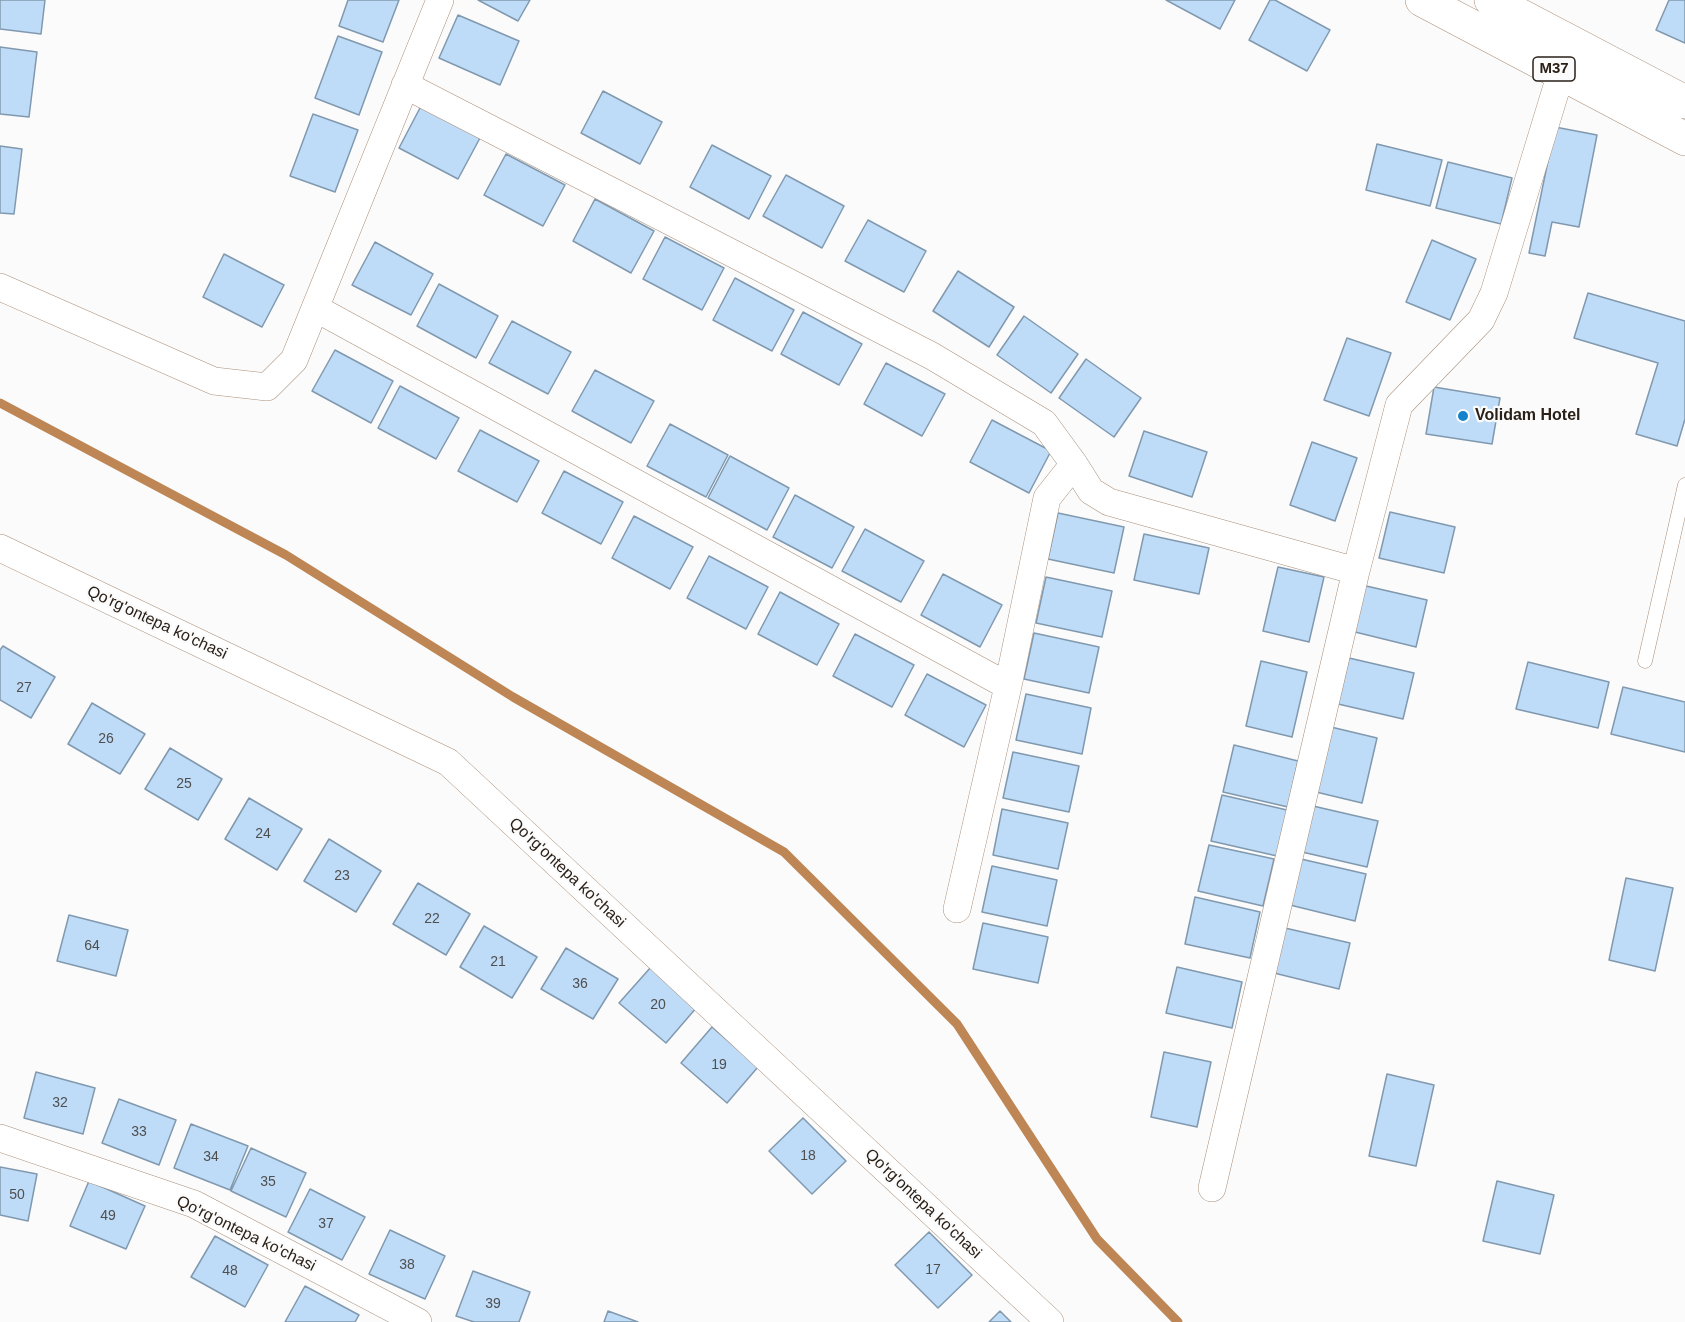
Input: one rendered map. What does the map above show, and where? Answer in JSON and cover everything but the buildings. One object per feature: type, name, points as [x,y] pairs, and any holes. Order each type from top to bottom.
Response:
[{"type":"highway","name":"M37","points":[[1422,0],[1685,139]]},
{"type":"highway","name":"M37","points":[[1491,0],[1685,102]]},
{"type":"street","points":[[0,287],[214,381],[267,387],[294,360],[440,0]]},
{"type":"street","points":[[1212,1188],[1356,571],[1399,405],[1481,320],[1494,293],[1561,73]]},
{"type":"street","points":[[405,86],[932,356],[1044,423],[1091,491],[1109,502],[1356,571]]},
{"type":"street","points":[[315,308],[1008,686]]},
{"type":"street","points":[[957,909],[1008,686],[1047,498],[1074,464]]},
{"type":"street","name":"Qo'rg'ontepa ko'chasi","points":[[0,548],[448,762],[1050,1322]]},
{"type":"street","name":"Qo'rg'ontepa ko'chasi","points":[[0,1138],[194,1204],[418,1322]]},
{"type":"lane","points":[[1645,661],[1685,485]]},
{"type":"waterway","points":[[0,403],[286,555],[513,697],[784,852],[957,1024],[1097,1239],[1178,1322]]},
{"type":"place","name":"Volidam Hotel","points":[[1463,416]]}]
